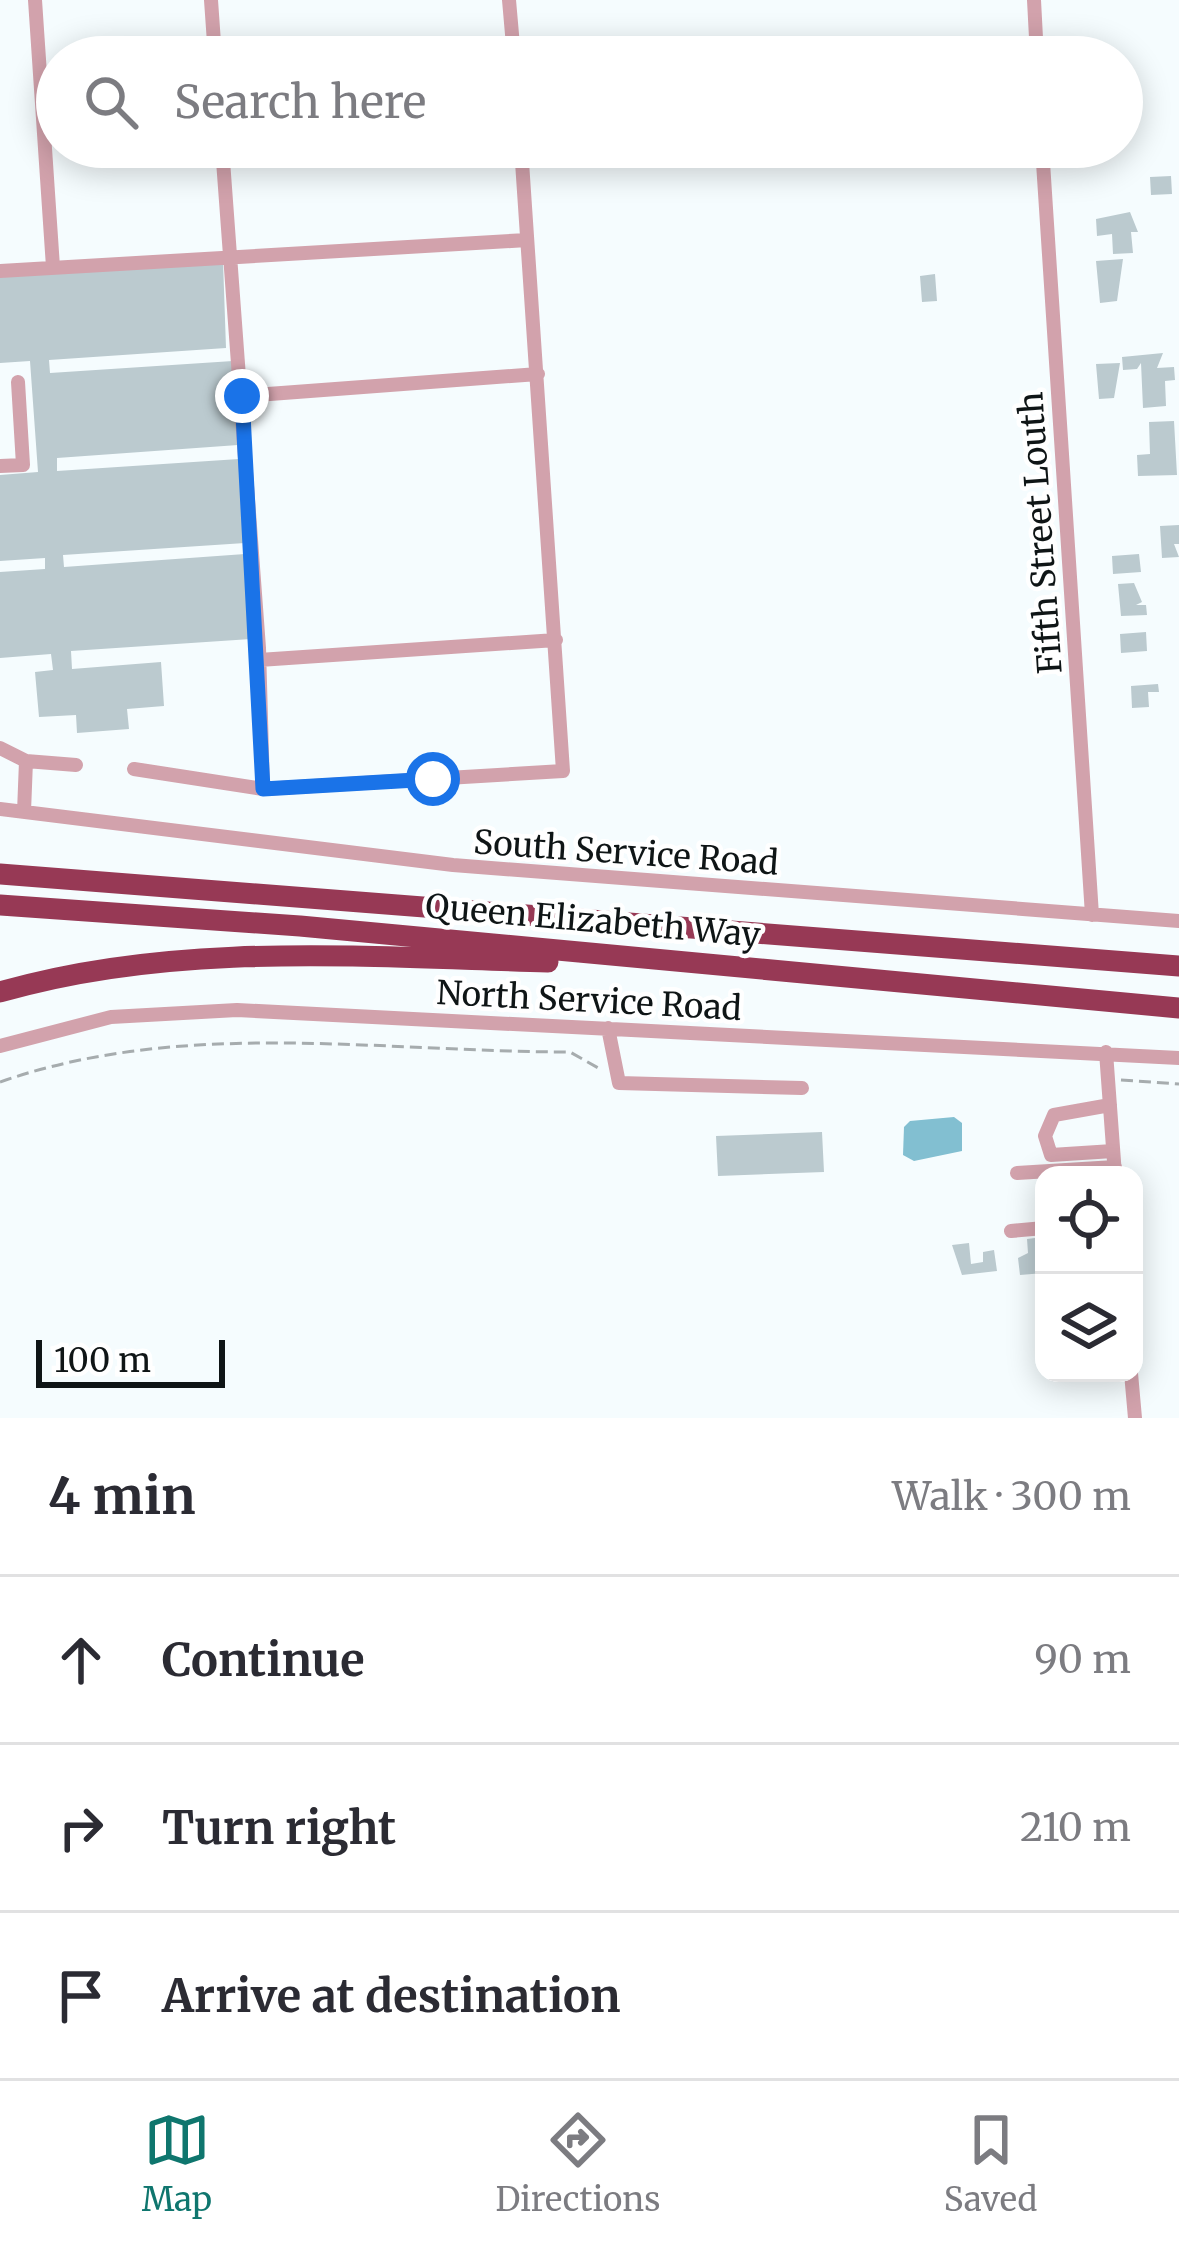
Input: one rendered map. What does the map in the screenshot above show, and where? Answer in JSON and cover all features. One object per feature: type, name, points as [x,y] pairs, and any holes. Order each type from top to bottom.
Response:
[{"type":"highway","name":"Queen Elizabeth Way","points":[[0,874],[1179,966]]},
{"type":"highway","name":"Queen Elizabeth Way","points":[[0,905],[300,926],[1179,1007]]},
{"type":"highway","points":[[0,992],[70,972],[150,962],[355,957],[746,968]]},
{"type":"street","points":[[35,0],[37,36]]},
{"type":"street","points":[[211,0],[214,36]]},
{"type":"street","points":[[509,0],[512,36]]},
{"type":"street","points":[[1034,0],[1036,36]]},
{"type":"street","points":[[46,168],[53,267]]},
{"type":"street","points":[[223,168],[260,659],[263,789]]},
{"type":"street","points":[[134,769],[263,789],[563,771],[522,168]]},
{"type":"street","name":"Fifth Street Louth","points":[[1043,168],[1092,914]]},
{"type":"street","points":[[0,271],[527,240]]},
{"type":"street","points":[[242,396],[538,374]]},
{"type":"street","points":[[0,466],[23,465],[18,382]]},
{"type":"street","points":[[260,659],[556,640]]},
{"type":"street","points":[[0,748],[26,760],[76,765]]},
{"type":"street","points":[[24,812],[26,760]]},
{"type":"street","name":"South Service Road","points":[[0,808],[454,866],[1179,922]]},
{"type":"street","name":"North Service Road","points":[[0,1046],[61,1027],[173,1011],[1179,1058]]},
{"type":"street","points":[[608,1028],[619,1083],[802,1088]]},
{"type":"street","points":[[1106,1052],[1115,1166]]},
{"type":"street","points":[[1110,1105],[1054,1115],[1045,1136],[1051,1155],[1114,1150]]},
{"type":"street","points":[[1017,1173],[1035,1173]]},
{"type":"street","points":[[1011,1231],[1035,1229]]},
{"type":"street","points":[[1132,1382],[1135,1418]]},
{"type":"path","points":[[0,1082],[89,1058],[200,1042],[570,1052],[587,1066],[617,1072]]},
{"type":"path","points":[[1108,1078],[1179,1084]]},
{"type":"water","points":[[954,1117],[962,1123],[962,1151],[914,1161],[903,1155],[904,1127],[910,1121]]},
{"type":"building","points":[[1171,176],[1172,194],[1151,195],[1150,177]]},
{"type":"building","points":[[1130,212],[1138,232],[1131,232],[1133,253],[1113,254],[1112,234],[1097,236],[1096,219]]},
{"type":"building","points":[[1123,259],[1117,301],[1100,303],[1096,261]]},
{"type":"building","points":[[223,261],[226,348],[49,360],[50,373],[233,361],[238,445],[57,458],[57,471],[239,459],[245,543],[63,555],[64,567],[245,554],[251,639],[71,651],[72,669],[161,662],[164,706],[127,709],[129,729],[77,733],[76,715],[39,717],[35,672],[53,670],[51,654],[0,658],[0,572],[45,569],[45,558],[0,561],[0,475],[38,472],[30,361],[0,363],[0,277]]},
{"type":"building","points":[[935,274],[937,301],[922,302],[920,276]]},
{"type":"building","points":[[1163,353],[1157,368],[1174,367],[1175,380],[1165,381],[1166,406],[1143,408],[1141,363],[1137,369],[1123,370],[1122,357]]},
{"type":"building","points":[[1120,363],[1114,398],[1099,399],[1096,364]]},
{"type":"building","points":[[1174,421],[1177,475],[1138,476],[1137,455],[1150,454],[1149,422]]},
{"type":"building","points":[[1179,525],[1179,544],[1174,544],[1179,557],[1162,558],[1160,526]]},
{"type":"building","points":[[1139,554],[1141,572],[1113,574],[1112,556]]},
{"type":"building","points":[[1134,583],[1142,602],[1136,605],[1146,605],[1147,615],[1121,616],[1118,584]]},
{"type":"building","points":[[1146,632],[1147,651],[1121,653],[1120,634]]},
{"type":"building","points":[[1158,684],[1159,692],[1148,692],[1149,707],[1132,708],[1131,686]]},
{"type":"building","points":[[822,1132],[824,1172],[718,1176],[716,1136]]},
{"type":"building","points":[[1035,1238],[1035,1274],[1020,1275],[1018,1258],[1028,1253],[1027,1239]]},
{"type":"building","points":[[969,1243],[971,1264],[983,1262],[983,1252],[994,1250],[997,1271],[962,1275],[952,1245]]},
{"type":"route","points":[[242,396],[260,659],[263,789],[433,779]]}]
